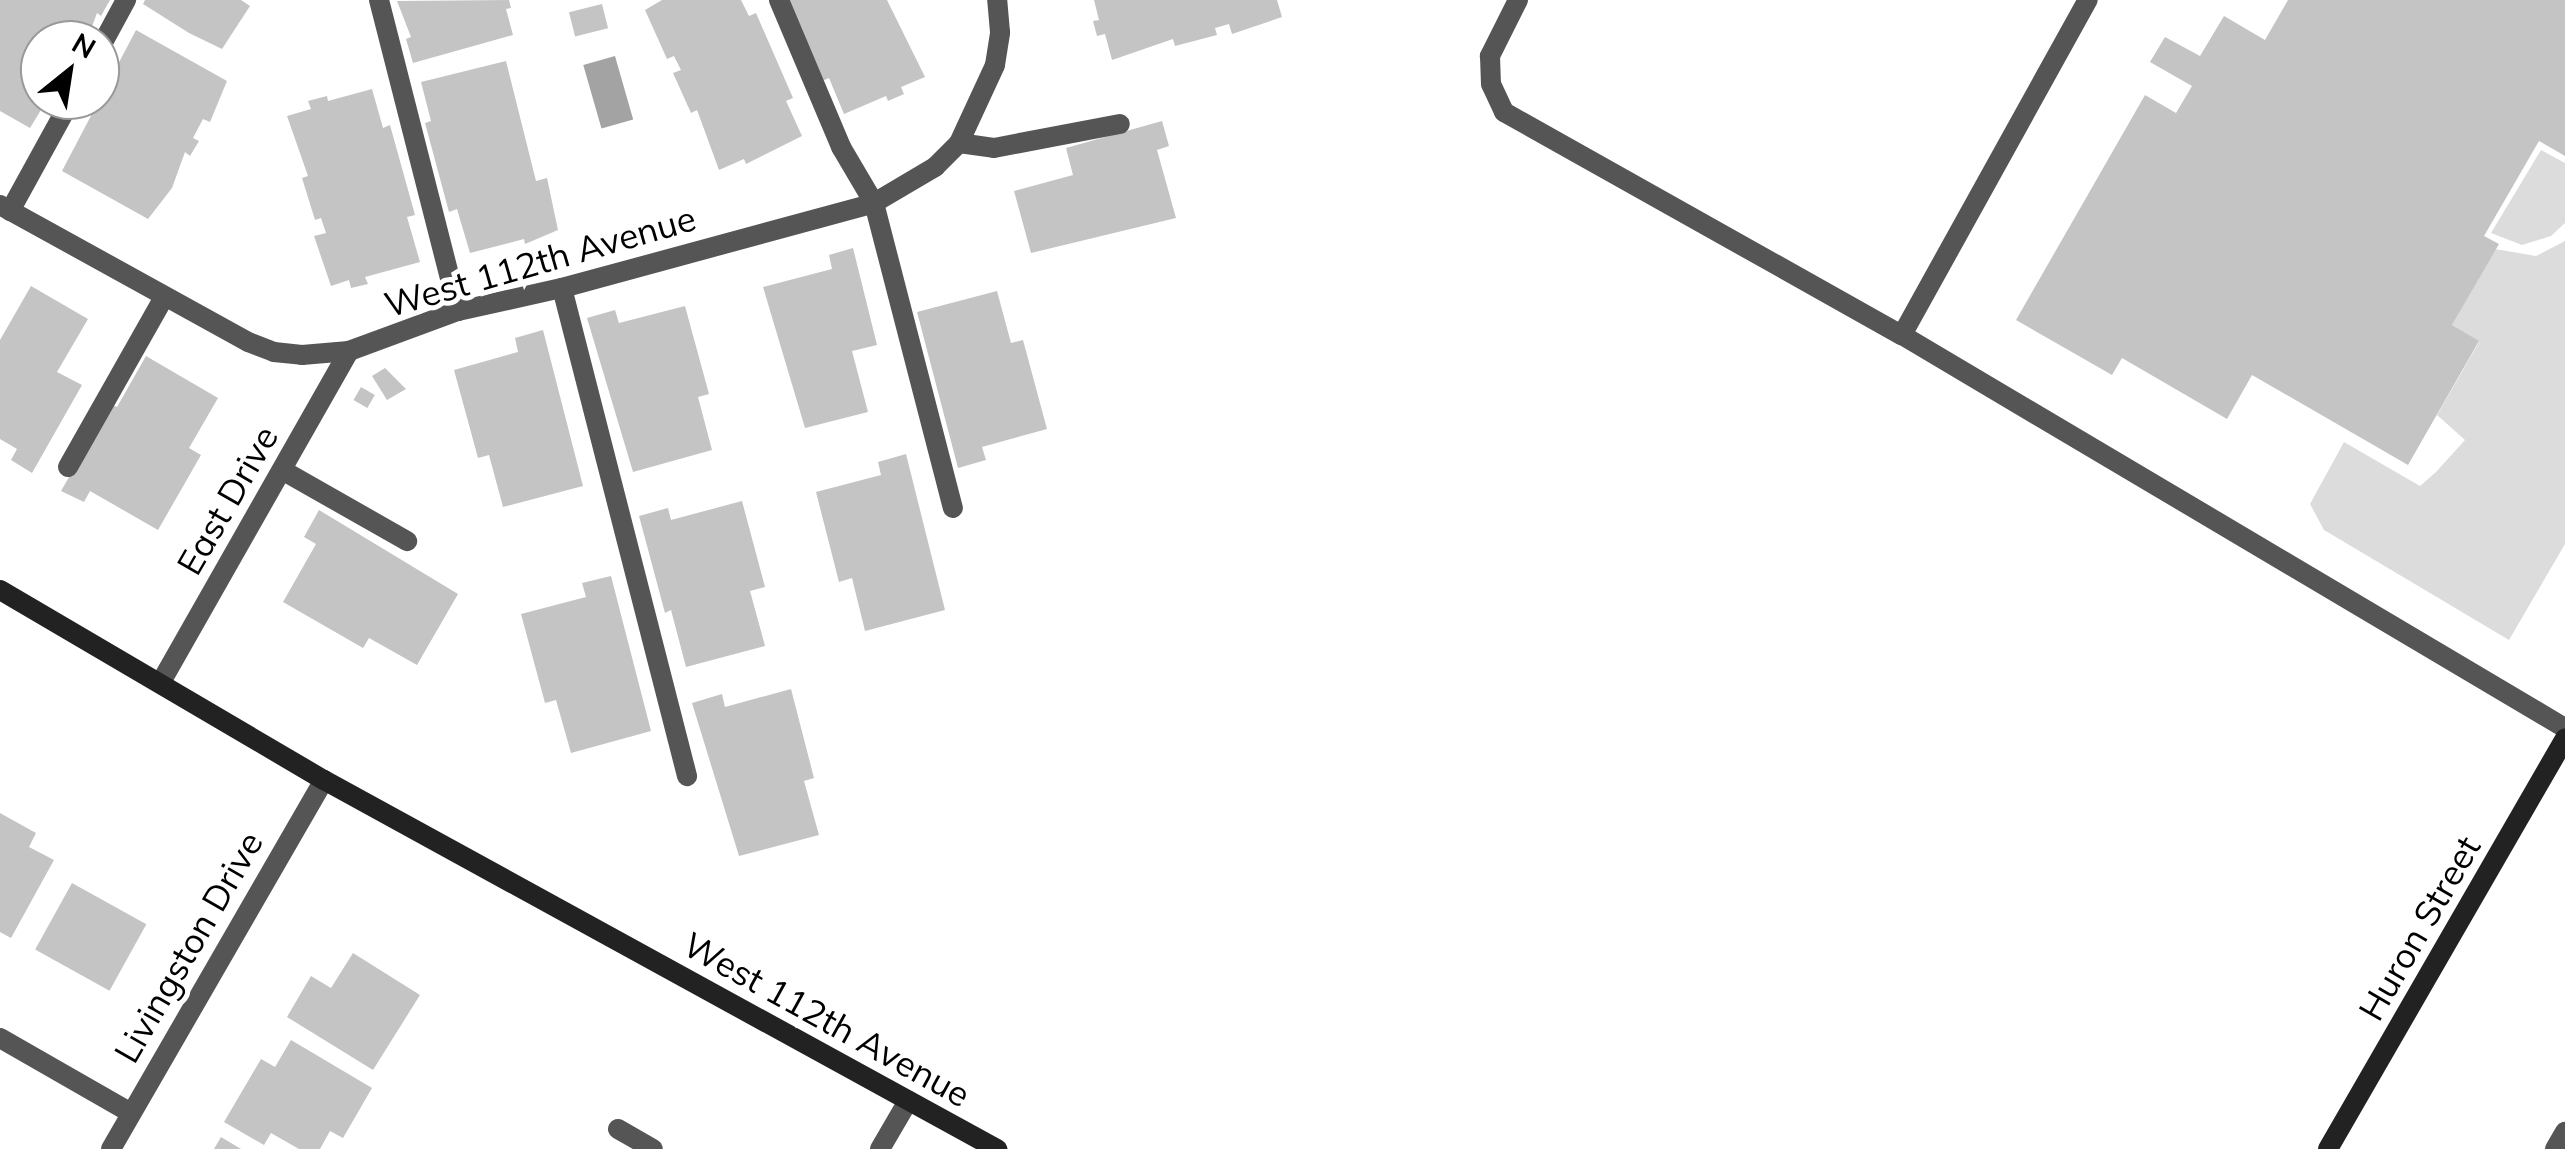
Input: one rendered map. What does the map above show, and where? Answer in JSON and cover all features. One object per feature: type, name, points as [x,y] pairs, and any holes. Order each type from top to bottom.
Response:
[{"type":"main road","name":"West 112th Avenue","points":[[0,590],[324,780],[997,1149]]},
{"type":"main road","name":"Huron Street","points":[[2328,1149],[2565,739]]},
{"type":"street","points":[[379,0],[458,311]]},
{"type":"street","points":[[779,0],[840,147],[874,204],[953,508]]},
{"type":"street","name":"West 112th Avenue","points":[[5,208],[164,298],[274,352],[349,351],[458,311],[562,288],[874,204],[935,167],[960,143],[995,65],[1000,32],[996,0]]},
{"type":"street","points":[[1518,0],[1490,56],[1491,84],[1504,112],[1902,335],[2565,728]]},
{"type":"street","points":[[1902,335],[2088,0]]},
{"type":"street","points":[[5,208],[59,120]]},
{"type":"street","points":[[960,143],[994,148],[1120,124]]},
{"type":"street","points":[[562,288],[688,776]]},
{"type":"street","points":[[68,467],[164,298]]},
{"type":"street","name":"East Drive","points":[[160,682],[349,351]]},
{"type":"street","points":[[282,470],[407,541]]},
{"type":"street","name":"Livingston Drive","points":[[111,1149],[324,780]]},
{"type":"street","points":[[0,1038],[129,1112]]},
{"type":"street","points":[[880,1149],[908,1101]]},
{"type":"street","points":[[618,1129],[653,1149]]},
{"type":"street","points":[[2555,1149],[2565,1132]]},
{"type":"shaded area","points":[[615,56],[633,119],[601,129],[583,65]]},
{"type":"shaded area","points":[[2541,150],[2565,163],[2565,223],[2551,236],[2522,245],[2491,233]]},
{"type":"shaded area","points":[[2565,241],[2565,544],[2509,640],[2324,530],[2310,504],[2344,442],[2420,486],[2436,472],[2465,440],[2437,415],[2479,342],[2452,325],[2495,249],[2536,256]]},
{"type":"building","points":[[0,0],[110,0],[94,20],[20,20],[20,120],[35,120],[30,128],[0,111]]},
{"type":"building","points":[[145,0],[241,0],[250,6],[222,49],[143,4]]},
{"type":"building","points":[[509,0],[511,8],[506,9],[513,35],[413,63],[406,39],[411,37],[397,1]]},
{"type":"building","points":[[662,0],[741,0],[749,16],[756,13],[793,98],[786,101],[802,136],[746,164],[744,159],[719,170],[697,110],[691,113],[673,73],[681,70],[674,56],[667,59],[645,10]]},
{"type":"building","points":[[787,0],[887,0],[925,77],[901,87],[904,94],[888,101],[886,96],[844,114],[829,78],[822,81]]},
{"type":"building","points":[[1094,0],[1277,0],[1282,17],[1232,34],[1229,24],[1215,28],[1217,35],[1175,46],[1173,39],[1112,60],[1105,34],[1097,36],[1093,21],[1099,20]]},
{"type":"building","points":[[2288,0],[2565,0],[2565,156],[2539,141],[2484,236],[2499,244],[2452,325],[2479,341],[2408,465],[2252,375],[2227,419],[2122,358],[2112,375],[2016,320],[2145,95],[2176,113],[2192,86],[2150,62],[2165,37],[2200,56],[2224,16],[2265,40]]},
{"type":"building","points":[[602,4],[608,28],[575,36],[569,12]]},
{"type":"building","points":[[136,30],[227,81],[210,122],[203,119],[193,138],[199,141],[190,156],[185,152],[172,188],[148,219],[62,171],[89,120],[120,120],[120,60]]},
{"type":"building","points":[[506,61],[536,181],[547,178],[558,230],[525,244],[524,239],[470,253],[457,209],[449,212],[425,123],[431,121],[421,82]]},
{"type":"building","points":[[372,89],[383,128],[390,125],[415,215],[407,217],[420,262],[365,277],[368,284],[351,288],[349,280],[331,286],[314,236],[326,233],[321,218],[315,220],[302,178],[308,176],[287,116],[311,109],[308,101],[327,96],[328,101]]},
{"type":"building","points":[[1162,121],[1169,146],[1157,150],[1176,218],[1031,253],[1014,191],[1073,175],[1066,148]]},
{"type":"building","points":[[853,248],[877,345],[852,351],[868,412],[805,428],[763,287],[832,269],[829,255]]},
{"type":"building","points":[[31,286],[88,319],[57,372],[82,385],[32,473],[11,460],[17,449],[0,439],[0,340]]},
{"type":"building","points":[[997,291],[1011,343],[1023,340],[1047,429],[982,447],[986,460],[958,468],[917,312]]},
{"type":"building","points":[[685,306],[709,394],[698,397],[712,450],[633,472],[587,318],[615,310],[619,323]]},
{"type":"building","points":[[543,330],[583,486],[503,507],[489,455],[478,458],[454,370],[518,352],[515,338]]},
{"type":"building","points":[[146,356],[218,398],[189,448],[201,455],[158,530],[90,491],[84,502],[61,491],[111,404],[117,407]]},
{"type":"building","points":[[385,368],[406,389],[387,400],[372,376]]},
{"type":"building","points":[[361,387],[375,395],[367,408],[354,400]]},
{"type":"building","points":[[906,454],[945,610],[865,631],[852,578],[839,582],[816,492],[881,475],[878,462]]},
{"type":"building","points":[[742,501],[765,587],[750,591],[765,646],[686,667],[671,610],[665,613],[639,516],[668,508],[671,520]]},
{"type":"building","points":[[319,510],[458,594],[417,665],[369,638],[363,648],[283,602],[316,544],[304,537]]},
{"type":"building","points":[[611,576],[651,731],[571,753],[556,700],[545,703],[521,614],[586,597],[582,583]]},
{"type":"building","points":[[791,689],[814,778],[804,781],[819,835],[739,856],[692,703],[722,694],[725,707]]},
{"type":"building","points":[[0,813],[36,833],[29,847],[54,860],[11,938],[0,932]]},
{"type":"building","points":[[72,883],[146,924],[109,991],[35,949]]},
{"type":"building","points":[[353,953],[420,995],[373,1070],[287,1017],[311,976],[331,988]]},
{"type":"building","points":[[291,1040],[372,1088],[343,1138],[330,1131],[320,1149],[299,1149],[271,1133],[264,1145],[224,1122],[261,1059],[275,1067]]},
{"type":"building","points":[[221,1137],[241,1149],[214,1149]]}]
